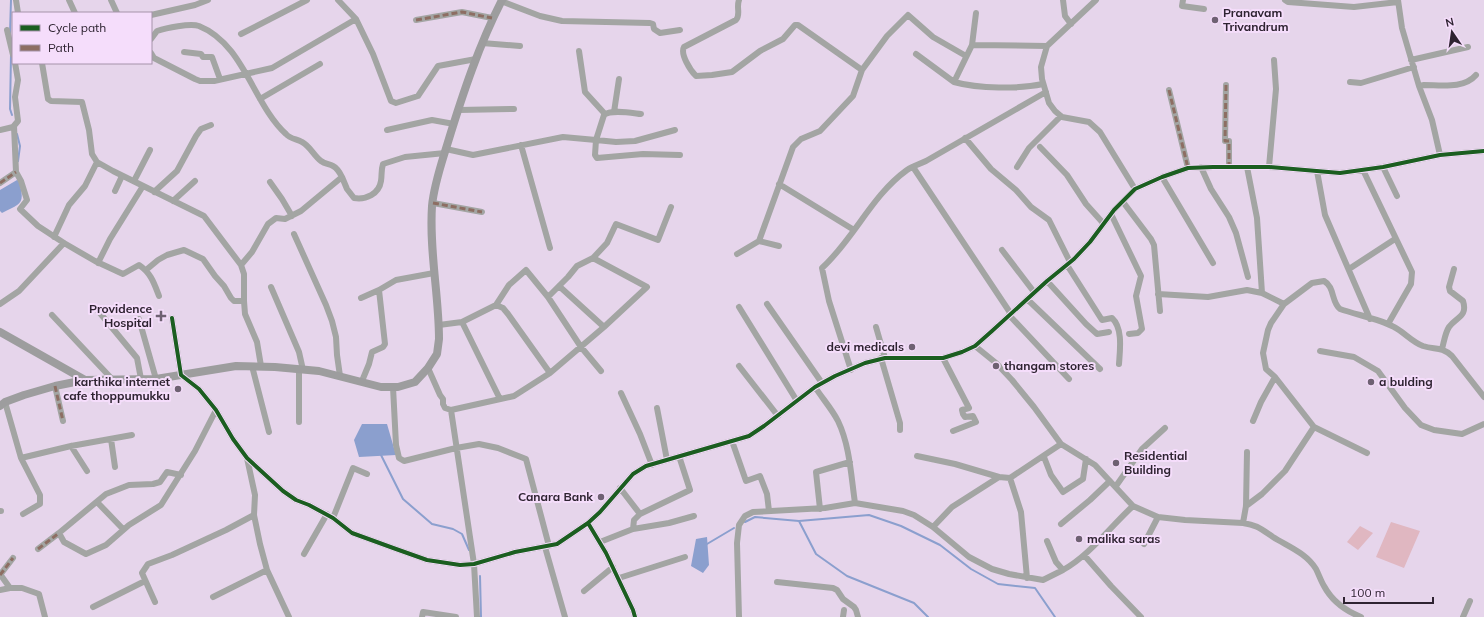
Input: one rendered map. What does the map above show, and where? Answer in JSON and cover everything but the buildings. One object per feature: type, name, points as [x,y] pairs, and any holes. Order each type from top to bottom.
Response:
[{"type":"main road","points":[[2,404],[24,395],[55,386],[85,380],[156,379],[224,367],[261,366],[319,371],[381,387],[398,387],[415,382],[428,368],[437,354],[439,326],[432,234],[433,203],[445,151],[454,124],[482,43],[501,0]]},
{"type":"main road","points":[[0,332],[85,380]]},
{"type":"street","points":[[16,0],[18,12]]},
{"type":"street","points":[[69,0],[75,12]]},
{"type":"street","points":[[111,0],[117,12]]},
{"type":"street","points":[[152,15],[188,3],[195,5],[208,0]]},
{"type":"street","points":[[241,34],[307,0]]},
{"type":"street","points":[[338,0],[356,19],[373,54],[392,101],[396,103],[418,96],[438,66],[476,59]]},
{"type":"street","points":[[501,0],[540,16],[562,21],[650,23],[653,24],[654,28],[660,33],[680,30]]},
{"type":"street","points":[[739,0],[737,4],[739,16],[736,20],[684,47],[683,55],[696,76],[732,72],[760,51],[783,38],[795,25],[798,25],[809,34],[830,46],[862,70]]},
{"type":"street","points":[[1063,0],[1065,16],[1070,24]]},
{"type":"street","points":[[1096,0],[1047,46],[1041,67],[1043,84],[1049,103],[1055,111],[1061,116],[1089,122],[1100,132],[1135,189]]},
{"type":"street","points":[[1183,0],[1182,6],[1204,9]]},
{"type":"street","points":[[1286,0],[1288,2],[1354,7],[1398,1],[1402,28],[1419,86],[1432,120],[1440,155]]},
{"type":"street","points":[[416,20],[462,12],[492,18]]},
{"type":"street","points":[[954,82],[972,45],[976,13]]},
{"type":"street","points":[[737,254],[759,241],[793,147],[801,138],[820,131],[853,96],[862,70],[887,36],[908,16],[934,37],[966,56]]},
{"type":"street","points":[[152,55],[154,58],[195,79],[206,82],[272,68],[356,19]]},
{"type":"street","points":[[152,38],[157,31],[170,27],[198,26],[215,36],[227,47],[247,74],[266,110],[286,135],[294,140],[301,141],[308,146],[322,162],[337,169],[347,189],[354,198],[365,198],[378,190],[381,182],[383,164],[405,157],[445,151],[473,155],[563,136],[616,142],[635,141],[675,130]]},
{"type":"street","points":[[7,30],[12,51]]},
{"type":"street","points":[[482,43],[520,46]]},
{"type":"street","points":[[972,45],[1047,46]]},
{"type":"street","points":[[1411,60],[1468,47]]},
{"type":"street","points":[[579,51],[585,92],[605,114]]},
{"type":"street","points":[[184,52],[201,54],[203,57],[212,57],[220,79]]},
{"type":"street","points":[[916,54],[954,82],[968,86],[1024,87],[1043,84]]},
{"type":"street","points":[[1269,167],[1276,89],[1274,60]]},
{"type":"street","points":[[0,130],[14,126],[18,121],[15,97],[18,80],[15,64]]},
{"type":"street","points":[[42,64],[48,98],[50,101],[82,102],[89,130],[92,154],[97,162],[122,176],[204,216],[241,265],[244,274],[245,314],[257,342],[261,366]]},
{"type":"street","points":[[260,99],[320,64]]},
{"type":"street","points":[[1350,82],[1361,82],[1414,67]]},
{"type":"street","points":[[1419,86],[1456,85],[1472,80],[1476,75]]},
{"type":"street","points":[[614,112],[619,79]]},
{"type":"street","points":[[1226,85],[1225,141],[1229,141],[1229,166]]},
{"type":"street","points":[[1169,90],[1188,168]]},
{"type":"street","points":[[850,370],[829,301],[822,268],[834,257],[884,191],[907,170],[1046,92]]},
{"type":"street","points":[[459,110],[514,109]]},
{"type":"street","points":[[605,114],[614,112],[641,114]]},
{"type":"street","points":[[605,114],[596,140],[595,156],[597,158],[643,154],[680,155]]},
{"type":"street","points":[[1017,167],[1029,148],[1061,116]]},
{"type":"street","points":[[387,130],[432,120],[454,124]]},
{"type":"street","points":[[154,192],[177,171],[201,129],[211,125]]},
{"type":"street","points":[[14,126],[16,172],[21,180],[27,200],[20,208],[38,226],[54,237],[98,262],[123,274],[139,265],[146,270],[153,280],[159,296]]},
{"type":"street","points":[[965,138],[991,169],[1016,190],[1031,206],[1049,220],[1069,264],[1102,320],[1112,318],[1118,328],[1118,364]]},
{"type":"street","points":[[521,145],[550,248]]},
{"type":"street","points":[[1040,147],[1067,175],[1086,204],[1103,223]]},
{"type":"street","points":[[134,181],[150,150]]},
{"type":"street","points":[[172,318],[181,375],[199,389],[216,410],[247,458],[283,492],[296,500],[330,516],[352,533],[427,560],[460,565],[474,564],[515,552],[547,546],[565,540],[600,512],[633,474],[639,470],[679,456],[749,436],[778,416],[815,387],[865,363],[883,358],[943,358],[975,346],[1034,292],[1069,264],[1090,242],[1103,223],[1135,189],[1162,176],[1188,168],[1229,166],[1269,167],[1340,173],[1383,167],[1440,155],[1484,151]]},
{"type":"street","points":[[54,237],[69,205],[85,186],[97,162]]},
{"type":"street","points":[[913,167],[1010,314],[1069,379]]},
{"type":"street","points":[[1201,167],[1211,189],[1229,217],[1236,233],[1248,277]]},
{"type":"street","points":[[1247,167],[1257,218],[1262,293]]},
{"type":"street","points":[[1383,167],[1397,196]]},
{"type":"street","points":[[1363,170],[1412,272],[1411,284],[1388,324]]},
{"type":"street","points":[[1317,171],[1324,210],[1370,319]]},
{"type":"street","points":[[0,183],[16,172]]},
{"type":"street","points":[[115,191],[122,176]]},
{"type":"street","points":[[1162,176],[1213,263]]},
{"type":"street","points":[[241,265],[252,252],[268,224],[272,220],[276,218],[285,219],[301,211],[342,177]]},
{"type":"street","points":[[173,201],[195,181]]},
{"type":"street","points":[[270,182],[292,216]]},
{"type":"street","points":[[779,184],[854,230]]},
{"type":"street","points":[[98,262],[110,238],[143,186]]},
{"type":"street","points":[[1123,202],[1154,245],[1160,311]]},
{"type":"street","points":[[433,203],[482,212]]},
{"type":"street","points":[[548,297],[577,266],[593,258],[607,243],[616,224],[658,240],[671,207]]},
{"type":"street","points":[[1111,214],[1141,276],[1136,296],[1142,329],[1138,333],[1129,334]]},
{"type":"street","points":[[294,234],[332,321],[336,337],[340,376]]},
{"type":"street","points":[[1349,269],[1395,239]]},
{"type":"street","points":[[759,241],[779,246]]},
{"type":"street","points":[[0,304],[18,291],[64,243]]},
{"type":"street","points":[[146,270],[158,260],[184,250],[203,259],[234,301],[244,301]]},
{"type":"street","points":[[1002,250],[1034,292]]},
{"type":"street","points":[[428,368],[440,396],[443,399],[444,408],[451,410],[514,396],[550,373],[604,327],[647,287],[593,258]]},
{"type":"street","points":[[1442,349],[1449,328],[1460,317],[1465,308],[1463,301],[1450,291],[1449,288],[1454,269]]},
{"type":"street","points":[[439,326],[462,322],[496,305],[509,285],[526,270],[548,297],[581,347],[601,370]]},
{"type":"street","points":[[360,298],[379,290],[396,280],[434,272]]},
{"type":"street","points":[[1047,281],[1097,334],[1109,332]]},
{"type":"street","points":[[1368,453],[1314,427],[1275,377],[1266,369],[1263,353],[1271,323],[1284,304],[1312,283],[1324,281],[1327,283],[1331,287],[1336,306],[1339,308],[1394,326],[1424,346],[1442,349],[1452,356],[1484,397]]},
{"type":"street","points":[[559,286],[604,327]]},
{"type":"street","points":[[272,287],[299,352],[301,370],[299,422]]},
{"type":"street","points":[[362,382],[370,364],[372,352],[385,344],[379,290]]},
{"type":"street","points":[[1158,294],[1208,297],[1247,290],[1262,293],[1284,304]]},
{"type":"street","points":[[1027,299],[1100,369]]},
{"type":"street","points":[[767,304],[822,383]]},
{"type":"street","points":[[496,305],[503,308],[508,314],[550,373]]},
{"type":"street","points":[[96,307],[136,358],[141,380]]},
{"type":"street","points":[[739,307],[796,401]]},
{"type":"street","points":[[52,315],[112,379]]},
{"type":"street","points":[[139,319],[156,379]]},
{"type":"street","points":[[462,322],[500,399]]},
{"type":"street","points":[[876,327],[900,423],[900,430]]},
{"type":"street","points":[[975,346],[996,363],[1012,380],[1061,444],[1086,459],[1102,472],[1133,506],[1158,517],[1243,523],[1251,524],[1264,529],[1272,536],[1299,551],[1308,558],[1316,569],[1324,587],[1335,600],[1346,611],[1361,617]]},
{"type":"street","points":[[1320,351],[1354,357],[1378,371],[1405,408],[1421,425],[1434,430],[1462,434],[1484,424]]},
{"type":"street","points":[[943,358],[969,408],[962,410],[963,414],[966,417],[973,416],[976,422],[953,431]]},
{"type":"street","points":[[252,366],[269,432]]},
{"type":"street","points":[[739,366],[778,416]]},
{"type":"street","points":[[1253,420],[1275,377]]},
{"type":"street","points":[[55,386],[63,421]]},
{"type":"street","points":[[392,387],[396,445],[398,456],[402,461],[479,444],[498,448],[526,460],[565,617]]},
{"type":"street","points":[[815,387],[837,420],[844,437],[850,462],[855,503]]},
{"type":"street","points":[[621,393],[640,434],[652,465]]},
{"type":"street","points":[[2,404],[21,458],[40,495],[40,504],[23,514]]},
{"type":"street","points":[[657,408],[667,460]]},
{"type":"street","points":[[59,533],[64,542],[86,554],[106,545],[123,529],[161,505],[181,474],[216,410]]},
{"type":"street","points":[[451,410],[474,564],[477,617]]},
{"type":"street","points":[[1246,506],[1262,494],[1285,471],[1314,427]]},
{"type":"street","points":[[1116,486],[1142,449],[1165,428]]},
{"type":"street","points":[[21,458],[71,446],[132,436]]},
{"type":"street","points":[[111,439],[115,467]]},
{"type":"street","points":[[732,441],[746,480],[760,476],[767,494],[769,511]]},
{"type":"street","points":[[917,456],[955,464],[999,477],[1010,478],[1044,457],[1061,444]]},
{"type":"street","points":[[71,446],[87,471]]},
{"type":"street","points":[[1243,523],[1246,506],[1247,452]]},
{"type":"street","points":[[633,529],[634,520],[640,514],[690,490],[679,456]]},
{"type":"street","points":[[1044,457],[1051,475],[1063,492],[1083,479],[1086,459]]},
{"type":"street","points":[[247,458],[255,495],[254,515],[260,544],[267,570],[289,617]]},
{"type":"street","points":[[820,509],[816,472],[850,462]]},
{"type":"street","points":[[304,554],[330,516],[353,468],[367,474]]},
{"type":"street","points":[[38,549],[106,494],[129,485],[153,484],[160,482],[167,472],[181,474]]},
{"type":"street","points":[[933,527],[952,507],[999,477]]},
{"type":"street","points":[[1010,478],[1021,512],[1027,578]]},
{"type":"street","points":[[1061,524],[1110,481]]},
{"type":"street","points":[[620,488],[640,514]]},
{"type":"street","points":[[97,502],[123,529]]},
{"type":"street","points":[[739,617],[737,543],[739,525],[747,514],[753,512],[820,509],[855,503],[908,512],[933,527],[970,557],[985,566],[1008,574],[1043,580],[1074,564],[1133,506]]},
{"type":"street","points":[[155,602],[142,573],[148,564],[172,555],[226,530],[254,515]]},
{"type":"street","points":[[600,542],[633,529],[669,523],[694,516]]},
{"type":"street","points":[[1144,544],[1158,517]]},
{"type":"street","points":[[588,523],[619,578],[635,617]]},
{"type":"street","points":[[1047,541],[1056,562],[1063,570]]},
{"type":"street","points":[[1084,555],[1141,617]]},
{"type":"street","points":[[619,578],[685,557]]},
{"type":"street","points":[[10,588],[0,574],[13,558]]},
{"type":"street","points":[[584,591],[613,567]]},
{"type":"street","points":[[213,597],[267,570]]},
{"type":"street","points":[[93,607],[145,581]]},
{"type":"street","points":[[777,582],[833,588],[837,590],[843,599],[854,607],[858,617]]},
{"type":"street","points":[[0,590],[22,588],[40,594],[45,617]]},
{"type":"street","points":[[1463,617],[1470,601]]},
{"type":"street","points":[[422,617],[423,612],[456,617]]},
{"type":"shaded area","points":[[1391,522],[1420,531],[1404,568],[1376,557]]},
{"type":"shaded area","points":[[1360,526],[1373,533],[1358,550],[1347,542]]},
{"type":"water","points":[[17,180],[19,181],[22,199],[18,205],[2,213],[0,211],[0,190]]},
{"type":"water","points":[[362,424],[387,424],[396,455],[359,457],[354,440]]},
{"type":"water","points":[[707,537],[709,565],[703,573],[691,566],[696,539]]},
{"type":"waterway","points":[[10,33],[11,0]]},
{"type":"waterway","points":[[11,55],[10,109],[12,115]]},
{"type":"waterway","points":[[17,134],[20,146],[18,161]]},
{"type":"waterway","points":[[381,455],[403,499],[432,524],[453,529],[462,534],[469,550]]},
{"type":"waterway","points":[[745,522],[755,517],[799,521],[869,515],[901,526],[940,545],[971,569],[998,584],[1035,588],[1055,617]]},
{"type":"waterway","points":[[799,521],[816,554],[847,576],[914,603],[928,617]]},
{"type":"waterway","points":[[707,544],[734,528]]},
{"type":"waterway","points":[[480,576],[481,617]]},
{"type":"marked path","points":[[416,20],[462,12],[492,18]]},
{"type":"marked path","points":[[1226,85],[1225,141],[1229,141],[1229,166]]},
{"type":"marked path","points":[[1169,90],[1188,168]]},
{"type":"marked path","points":[[0,183],[16,172]]},
{"type":"marked path","points":[[433,203],[482,212]]},
{"type":"marked path","points":[[55,386],[63,421]]},
{"type":"marked path","points":[[38,549],[59,533]]},
{"type":"marked path","points":[[0,575],[13,558]]},
{"type":"cycle path","points":[[588,523],[600,512],[633,474],[646,466],[749,436],[815,387],[835,376],[865,363],[885,358],[943,358],[975,346],[1047,281],[1074,259],[1090,242],[1114,210],[1135,189],[1162,177],[1188,168],[1213,167],[1269,167],[1340,173],[1383,167],[1440,155],[1484,151]]},
{"type":"cycle path","points":[[172,318],[181,375],[199,389],[216,410],[233,439],[247,458],[283,491],[296,500],[333,518],[352,533],[427,560],[460,565],[474,564],[515,552],[557,544],[588,523],[606,553],[635,617]]},
{"type":"place","name":"Pranavam Trivandrum","points":[[1215,20]]},
{"type":"place","name":"Providence Hospital","points":[[161,316]]},
{"type":"place","name":"devi medicals","points":[[912,347]]},
{"type":"place","name":"thangam stores","points":[[996,366]]},
{"type":"place","name":"a bulding","points":[[1371,382]]},
{"type":"place","name":"karthika internet cafe thoppumukku","points":[[178,389]]},
{"type":"place","name":"Residential Building","points":[[1116,463]]},
{"type":"place","name":"Canara Bank","points":[[601,497]]},
{"type":"place","name":"malika saras","points":[[1079,539]]}]
